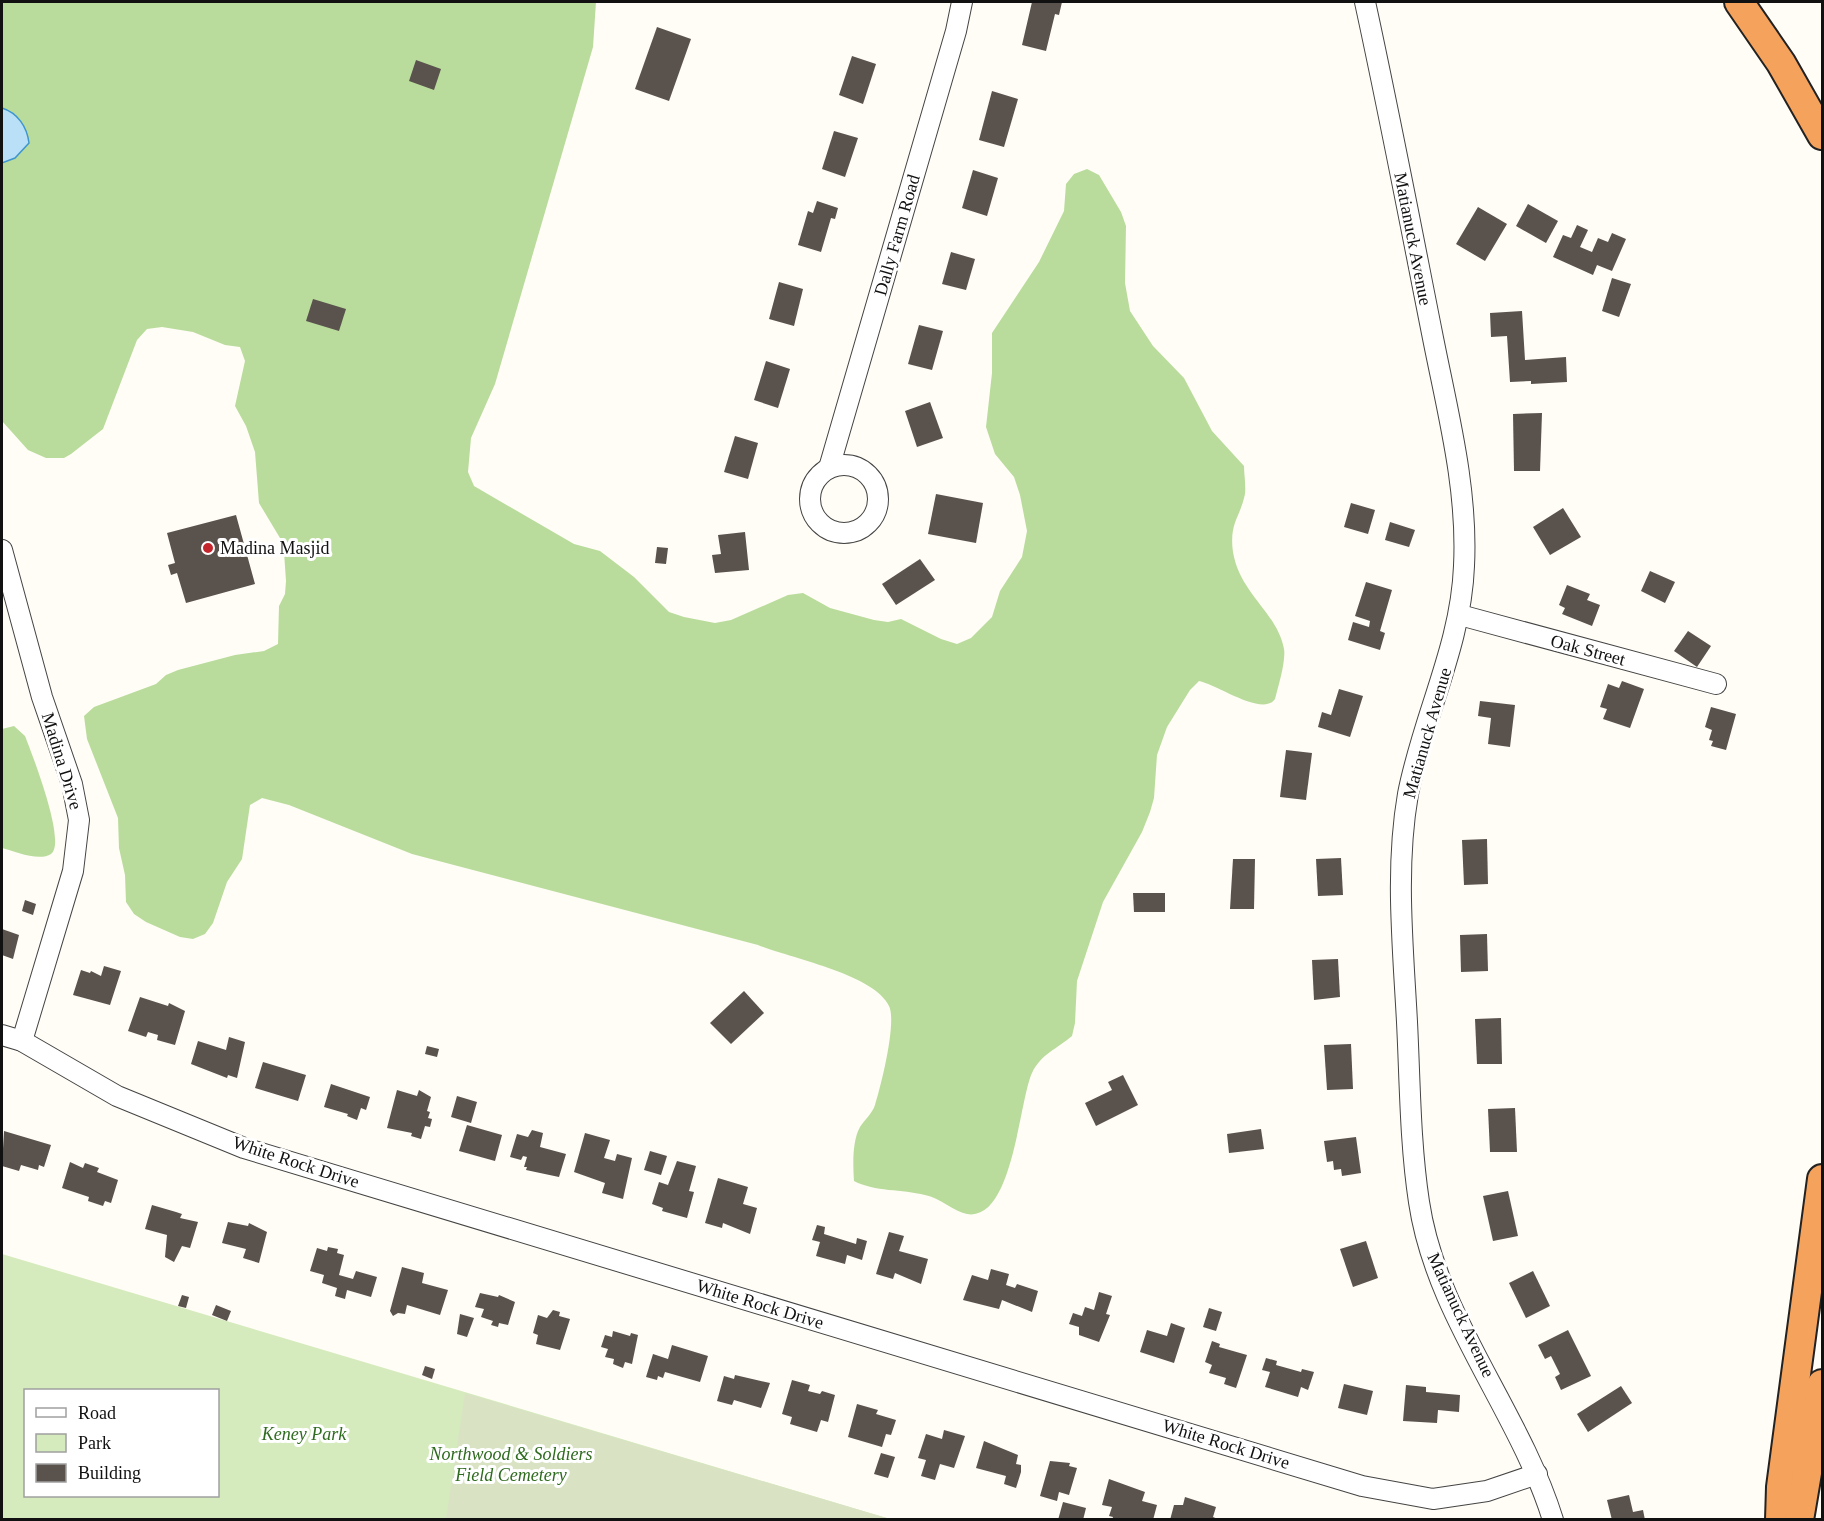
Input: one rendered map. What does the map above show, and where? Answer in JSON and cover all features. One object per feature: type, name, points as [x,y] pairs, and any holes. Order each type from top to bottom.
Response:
[{"type":"highway","points":[[1739,2],[1781,63],[1822,135]]},
{"type":"highway","points":[[1780,1520],[1781,1487],[1822,1179]]},
{"type":"highway","points":[[1799,1520],[1822,1384]]},
{"type":"street","name":"Dally Farm Road","points":[[829,468],[956,31],[962,2]]},
{"type":"street","name":"Matianuck Avenue","points":[[1365,2],[1461,487],[1465,563],[1460,615],[1414,770],[1402,845],[1403,947],[1416,1181],[1425,1230],[1441,1280],[1537,1474],[1553,1520]]},
{"type":"street","name":"Madina Drive","points":[[2,550],[42,697],[72,784],[79,820],[73,871],[22,1041]]},
{"type":"street","name":"Oak Street","points":[[1460,615],[1716,684]]},
{"type":"street","name":"White Rock Drive","points":[[2,1035],[22,1041],[117,1096],[244,1148],[1362,1486],[1433,1499],[1486,1491],[1537,1474]]},
{"type":"green space","points":[[2,2],[596,2],[593,47],[495,384],[471,438],[468,472],[474,486],[574,544],[600,551],[634,577],[669,612],[715,623],[731,620],[788,595],[803,593],[830,608],[874,620],[888,622],[901,619],[941,639],[957,644],[971,638],[992,617],[1000,591],[1022,557],[1027,531],[1014,477],[995,454],[986,427],[992,373],[992,333],[1039,262],[1064,211],[1066,184],[1074,174],[1087,169],[1099,175],[1121,212],[1126,226],[1125,283],[1130,311],[1153,346],[1184,378],[1212,431],[1244,466],[1245,494],[1232,534],[1233,552],[1243,580],[1280,636],[1284,649],[1284,660],[1275,699],[1269,704],[1251,702],[1199,681],[1190,690],[1167,727],[1157,755],[1154,798],[1150,812],[1142,832],[1103,902],[1077,981],[1075,1023],[1072,1036],[1045,1056],[1032,1073],[1012,1157],[1004,1180],[995,1199],[982,1211],[967,1214],[931,1197],[880,1189],[854,1181],[854,1146],[857,1133],[874,1108],[878,1096],[887,1054],[891,1014],[889,1006],[880,995],[867,985],[830,968],[758,945],[412,854],[289,805],[262,798],[250,805],[242,859],[227,882],[213,923],[205,934],[193,939],[180,937],[134,914],[126,902],[125,875],[119,848],[118,818],[87,739],[84,716],[94,707],[156,684],[166,675],[178,670],[235,655],[264,651],[278,644],[279,606],[285,594],[286,581],[284,552],[280,538],[259,503],[255,452],[246,426],[235,406],[245,361],[240,347],[225,345],[193,332],[162,327],[147,329],[137,340],[103,429],[64,458],[46,458],[28,450],[2,421],[2,163],[15,158],[26,130],[15,114],[2,108]]},
{"type":"green space","points":[[14,726],[25,736],[41,778],[52,817],[55,847],[51,854],[46,856],[33,856],[2,848],[2,729]]},
{"type":"green space","name":"Keney Park","points":[[2,1254],[890,1519],[2,1519]]},
{"type":"green space","name":"Northwood & Soldiers Field Cemetery","points":[[465,1393],[890,1519],[446,1519]]},
{"type":"water","points":[[2,108],[13,113],[21,121],[29,143],[15,158],[2,163]]},
{"type":"building","points":[[1032,2],[1062,2],[1059,15],[1055,14],[1046,51],[1022,45]]},
{"type":"building","points":[[657,27],[691,39],[669,101],[635,89]]},
{"type":"building","points":[[852,56],[876,64],[863,104],[839,95]]},
{"type":"building","points":[[416,60],[441,69],[434,90],[409,81]]},
{"type":"building","points":[[992,91],[1018,99],[1004,147],[979,140]]},
{"type":"building","points":[[834,131],[858,138],[845,177],[822,169]]},
{"type":"building","points":[[973,170],[998,178],[987,216],[962,208]]},
{"type":"building","points":[[817,201],[838,208],[835,219],[831,218],[821,252],[798,245],[808,211],[813,213]]},
{"type":"building","points":[[1528,204],[1558,221],[1546,243],[1516,226]]},
{"type":"building","points":[[1478,207],[1507,224],[1485,261],[1456,244]]},
{"type":"building","points":[[1577,225],[1588,230],[1580,247],[1592,252],[1598,238],[1608,242],[1612,233],[1626,239],[1612,271],[1597,265],[1593,275],[1553,257],[1563,235],[1571,238]]},
{"type":"building","points":[[951,252],[975,259],[966,290],[942,284]]},
{"type":"building","points":[[1612,278],[1631,284],[1619,317],[1602,311]]},
{"type":"building","points":[[779,282],[803,289],[794,326],[769,319]]},
{"type":"building","points":[[313,299],[346,309],[339,331],[306,321]]},
{"type":"building","points":[[1522,311],[1525,360],[1566,357],[1567,382],[1531,384],[1531,381],[1510,382],[1507,336],[1491,337],[1490,313]]},
{"type":"building","points":[[919,325],[943,331],[932,370],[908,364]]},
{"type":"building","points":[[766,361],[790,369],[778,408],[754,400]]},
{"type":"building","points":[[930,402],[943,438],[917,447],[905,411]]},
{"type":"building","points":[[1542,413],[1540,471],[1514,471],[1513,414]]},
{"type":"building","points":[[735,436],[758,443],[748,479],[724,472]]},
{"type":"building","points":[[936,494],[983,503],[976,543],[928,534]]},
{"type":"building","points":[[1351,503],[1375,510],[1368,534],[1344,527]]},
{"type":"building","points":[[1563,508],[1581,537],[1550,555],[1533,527]]},
{"type":"building","name":"Madina Masjid","points":[[236,515],[255,584],[186,603],[177,573],[171,575],[168,565],[175,563],[167,533]]},
{"type":"building","points":[[1390,522],[1415,530],[1409,547],[1385,540]]},
{"type":"building","points":[[745,532],[749,570],[715,573],[712,555],[721,554],[718,535]]},
{"type":"building","points":[[657,547],[668,548],[666,564],[655,563]]},
{"type":"building","points":[[920,559],[935,580],[896,605],[882,584]]},
{"type":"building","points":[[1650,571],[1675,582],[1665,603],[1641,591]]},
{"type":"building","points":[[1366,582],[1392,590],[1380,631],[1385,633],[1380,650],[1348,640],[1353,622],[1369,627],[1370,621],[1355,616]]},
{"type":"building","points":[[1567,585],[1590,594],[1587,600],[1600,605],[1592,626],[1562,614],[1565,608],[1559,605]]},
{"type":"building","points":[[1688,631],[1711,646],[1697,667],[1674,651]]},
{"type":"building","points":[[1622,681],[1644,689],[1630,728],[1603,719],[1607,709],[1600,707],[1608,684],[1619,688]]},
{"type":"building","points":[[1339,689],[1363,696],[1350,737],[1318,727],[1322,712],[1331,715]]},
{"type":"building","points":[[1480,701],[1515,705],[1510,747],[1488,744],[1491,718],[1478,716]]},
{"type":"building","points":[[1711,707],[1736,714],[1726,750],[1711,746],[1713,741],[1709,740],[1712,730],[1705,727]]},
{"type":"building","points":[[1286,750],[1312,753],[1306,800],[1280,797]]},
{"type":"building","points":[[1487,839],[1488,884],[1464,885],[1462,840]]},
{"type":"building","points":[[1341,858],[1343,895],[1318,896],[1316,859]]},
{"type":"building","points":[[1233,859],[1255,859],[1254,909],[1230,909]]},
{"type":"building","points":[[1133,893],[1165,893],[1165,912],[1134,912]]},
{"type":"building","points":[[25,900],[36,904],[33,915],[22,911]]},
{"type":"building","points":[[2,929],[19,935],[13,959],[2,955]]},
{"type":"building","points":[[1487,934],[1488,971],[1461,972],[1460,935]]},
{"type":"building","points":[[1338,959],[1340,997],[1314,1000],[1312,960]]},
{"type":"building","points":[[104,966],[121,971],[110,1005],[73,995],[81,970],[90,973],[91,971],[101,976]]},
{"type":"building","points":[[744,991],[764,1013],[731,1044],[710,1023]]},
{"type":"building","points":[[140,997],[168,1006],[169,1003],[185,1011],[175,1045],[157,1040],[158,1035],[148,1032],[146,1037],[128,1031]]},
{"type":"building","points":[[1501,1018],[1502,1064],[1477,1064],[1475,1019]]},
{"type":"building","points":[[229,1037],[245,1042],[237,1078],[228,1075],[227,1078],[191,1064],[198,1041],[226,1050]]},
{"type":"building","points":[[1351,1044],[1353,1089],[1327,1090],[1324,1045]]},
{"type":"building","points":[[427,1046],[439,1049],[437,1057],[425,1054]]},
{"type":"building","points":[[263,1062],[306,1075],[298,1101],[255,1088]]},
{"type":"building","points":[[1123,1075],[1138,1105],[1096,1126],[1085,1103],[1112,1090],[1108,1082]]},
{"type":"building","points":[[331,1084],[370,1097],[366,1110],[361,1108],[357,1120],[347,1116],[348,1114],[324,1107]]},
{"type":"building","points":[[397,1090],[417,1096],[419,1090],[431,1097],[427,1111],[430,1112],[428,1118],[432,1119],[430,1127],[425,1126],[421,1139],[411,1136],[412,1133],[387,1128]]},
{"type":"building","points":[[457,1096],[477,1102],[471,1123],[451,1117]]},
{"type":"building","points":[[1515,1108],[1517,1152],[1490,1152],[1488,1109]]},
{"type":"building","points":[[467,1125],[502,1135],[495,1161],[459,1151]]},
{"type":"building","points":[[1261,1129],[1264,1149],[1229,1153],[1227,1134]]},
{"type":"building","points":[[532,1130],[543,1133],[540,1147],[566,1154],[559,1177],[526,1170],[527,1167],[524,1167],[527,1157],[523,1156],[521,1160],[510,1157],[517,1134],[528,1137]]},
{"type":"building","points":[[4,1131],[51,1145],[44,1167],[39,1165],[38,1170],[21,1165],[19,1171],[2,1166]]},
{"type":"building","points":[[585,1133],[610,1140],[604,1158],[615,1161],[617,1154],[632,1158],[623,1199],[602,1193],[605,1183],[574,1172]]},
{"type":"building","points":[[1356,1137],[1361,1173],[1342,1176],[1341,1169],[1334,1170],[1333,1161],[1327,1162],[1324,1141]]},
{"type":"building","points":[[650,1151],[667,1156],[661,1175],[644,1170]]},
{"type":"building","points":[[677,1161],[696,1166],[689,1191],[694,1192],[687,1218],[662,1211],[663,1208],[652,1204],[659,1182],[668,1185]]},
{"type":"building","points":[[70,1162],[83,1168],[85,1163],[99,1168],[97,1172],[118,1180],[111,1203],[105,1201],[103,1206],[88,1201],[89,1197],[62,1188]]},
{"type":"building","points":[[718,1178],[748,1187],[743,1204],[757,1208],[750,1234],[723,1223],[722,1228],[705,1223]]},
{"type":"building","points":[[1508,1191],[1518,1236],[1493,1241],[1483,1196]]},
{"type":"building","points":[[152,1205],[182,1214],[180,1218],[198,1222],[190,1248],[182,1246],[174,1262],[165,1257],[167,1235],[145,1229]]},
{"type":"building","points":[[228,1222],[248,1226],[249,1223],[267,1232],[259,1263],[243,1258],[246,1249],[222,1243]]},
{"type":"building","points":[[817,1225],[825,1227],[824,1234],[856,1244],[857,1238],[867,1241],[862,1260],[847,1255],[845,1264],[816,1256],[820,1242],[812,1240]]},
{"type":"building","points":[[889,1232],[904,1236],[899,1251],[928,1259],[921,1284],[895,1273],[893,1279],[876,1274]]},
{"type":"building","points":[[1366,1241],[1378,1278],[1353,1287],[1340,1249]]},
{"type":"building","points":[[328,1247],[338,1249],[337,1253],[344,1255],[339,1275],[353,1279],[356,1271],[377,1277],[371,1297],[347,1290],[345,1299],[335,1296],[337,1288],[322,1283],[324,1275],[310,1271],[317,1248],[327,1251]]},
{"type":"building","points":[[402,1267],[424,1273],[422,1283],[448,1290],[440,1315],[407,1305],[405,1314],[398,1313],[393,1316],[390,1311]]},
{"type":"building","points":[[991,1269],[1009,1274],[1006,1285],[1015,1288],[1017,1284],[1038,1291],[1032,1312],[1002,1300],[999,1309],[963,1300],[972,1275],[988,1280]]},
{"type":"building","points":[[1533,1271],[1550,1306],[1526,1318],[1509,1283]]},
{"type":"building","points":[[1099,1292],[1112,1296],[1106,1314],[1110,1315],[1099,1342],[1079,1335],[1079,1327],[1069,1324],[1073,1313],[1082,1316],[1085,1307],[1094,1310]]},
{"type":"building","points":[[480,1293],[498,1297],[499,1295],[515,1302],[508,1325],[499,1323],[498,1327],[491,1325],[493,1321],[481,1317],[484,1309],[475,1307]]},
{"type":"building","points":[[182,1295],[189,1297],[186,1308],[178,1306]]},
{"type":"building","points":[[216,1305],[231,1311],[227,1321],[212,1315]]},
{"type":"building","points":[[1209,1308],[1222,1312],[1216,1331],[1203,1327]]},
{"type":"building","points":[[553,1310],[560,1312],[559,1316],[570,1319],[560,1350],[536,1344],[538,1335],[533,1333],[538,1315],[547,1318]]},
{"type":"building","points":[[460,1314],[474,1318],[467,1337],[457,1334]]},
{"type":"building","points":[[1171,1323],[1185,1328],[1174,1363],[1140,1352],[1147,1330],[1167,1336]]},
{"type":"building","points":[[1568,1330],[1591,1376],[1561,1390],[1555,1377],[1560,1374],[1551,1356],[1545,1359],[1538,1345]]},
{"type":"building","points":[[613,1331],[630,1336],[631,1333],[638,1335],[632,1364],[625,1362],[623,1368],[613,1364],[614,1359],[605,1357],[608,1349],[601,1347],[605,1335],[612,1337]]},
{"type":"building","points":[[1212,1341],[1220,1344],[1219,1347],[1247,1355],[1236,1388],[1224,1384],[1226,1378],[1209,1373],[1212,1365],[1205,1362]]},
{"type":"building","points":[[672,1345],[708,1356],[700,1382],[665,1372],[663,1378],[658,1376],[657,1380],[646,1377],[653,1354],[668,1359]]},
{"type":"building","points":[[1266,1358],[1277,1361],[1276,1365],[1301,1372],[1302,1369],[1314,1372],[1308,1390],[1301,1387],[1298,1397],[1265,1387],[1270,1372],[1262,1370]]},
{"type":"building","points":[[425,1366],[435,1369],[432,1379],[422,1375]]},
{"type":"building","points":[[735,1375],[770,1383],[761,1408],[734,1400],[732,1405],[717,1401],[724,1376],[734,1379]]},
{"type":"building","points":[[792,1380],[810,1385],[808,1391],[820,1394],[822,1391],[835,1395],[828,1422],[821,1420],[817,1432],[790,1424],[792,1417],[782,1414]]},
{"type":"building","points":[[1344,1384],[1373,1391],[1367,1415],[1338,1408]]},
{"type":"building","points":[[1406,1385],[1426,1387],[1426,1392],[1460,1395],[1459,1412],[1438,1410],[1437,1423],[1403,1421]]},
{"type":"building","points":[[1621,1386],[1632,1403],[1588,1432],[1577,1414]]},
{"type":"building","points":[[857,1404],[878,1410],[876,1414],[896,1420],[891,1435],[886,1434],[882,1447],[848,1437]]},
{"type":"building","points":[[944,1430],[965,1436],[954,1468],[940,1464],[935,1480],[921,1476],[926,1460],[918,1458],[926,1434],[942,1439]]},
{"type":"building","points":[[984,1441],[1018,1455],[1016,1464],[1021,1465],[1021,1472],[1016,1488],[1004,1484],[1006,1476],[976,1468]]},
{"type":"building","points":[[881,1453],[895,1457],[888,1478],[874,1474]]},
{"type":"building","points":[[1050,1461],[1070,1463],[1069,1466],[1077,1468],[1069,1495],[1059,1492],[1057,1501],[1040,1496]]},
{"type":"building","points":[[1109,1479],[1145,1492],[1142,1501],[1157,1505],[1153,1520],[1112,1520],[1113,1517],[1109,1516],[1112,1507],[1102,1505]]},
{"type":"building","points":[[1629,1495],[1633,1512],[1643,1510],[1645,1520],[1612,1520],[1607,1500]]},
{"type":"building","points":[[1185,1497],[1216,1507],[1213,1517],[1220,1520],[1170,1520],[1174,1505],[1183,1505]]},
{"type":"building","points":[[1063,1502],[1086,1508],[1083,1520],[1058,1520]]},
{"type":"place","name":"Madina Masjid","points":[[208,548]]}]
